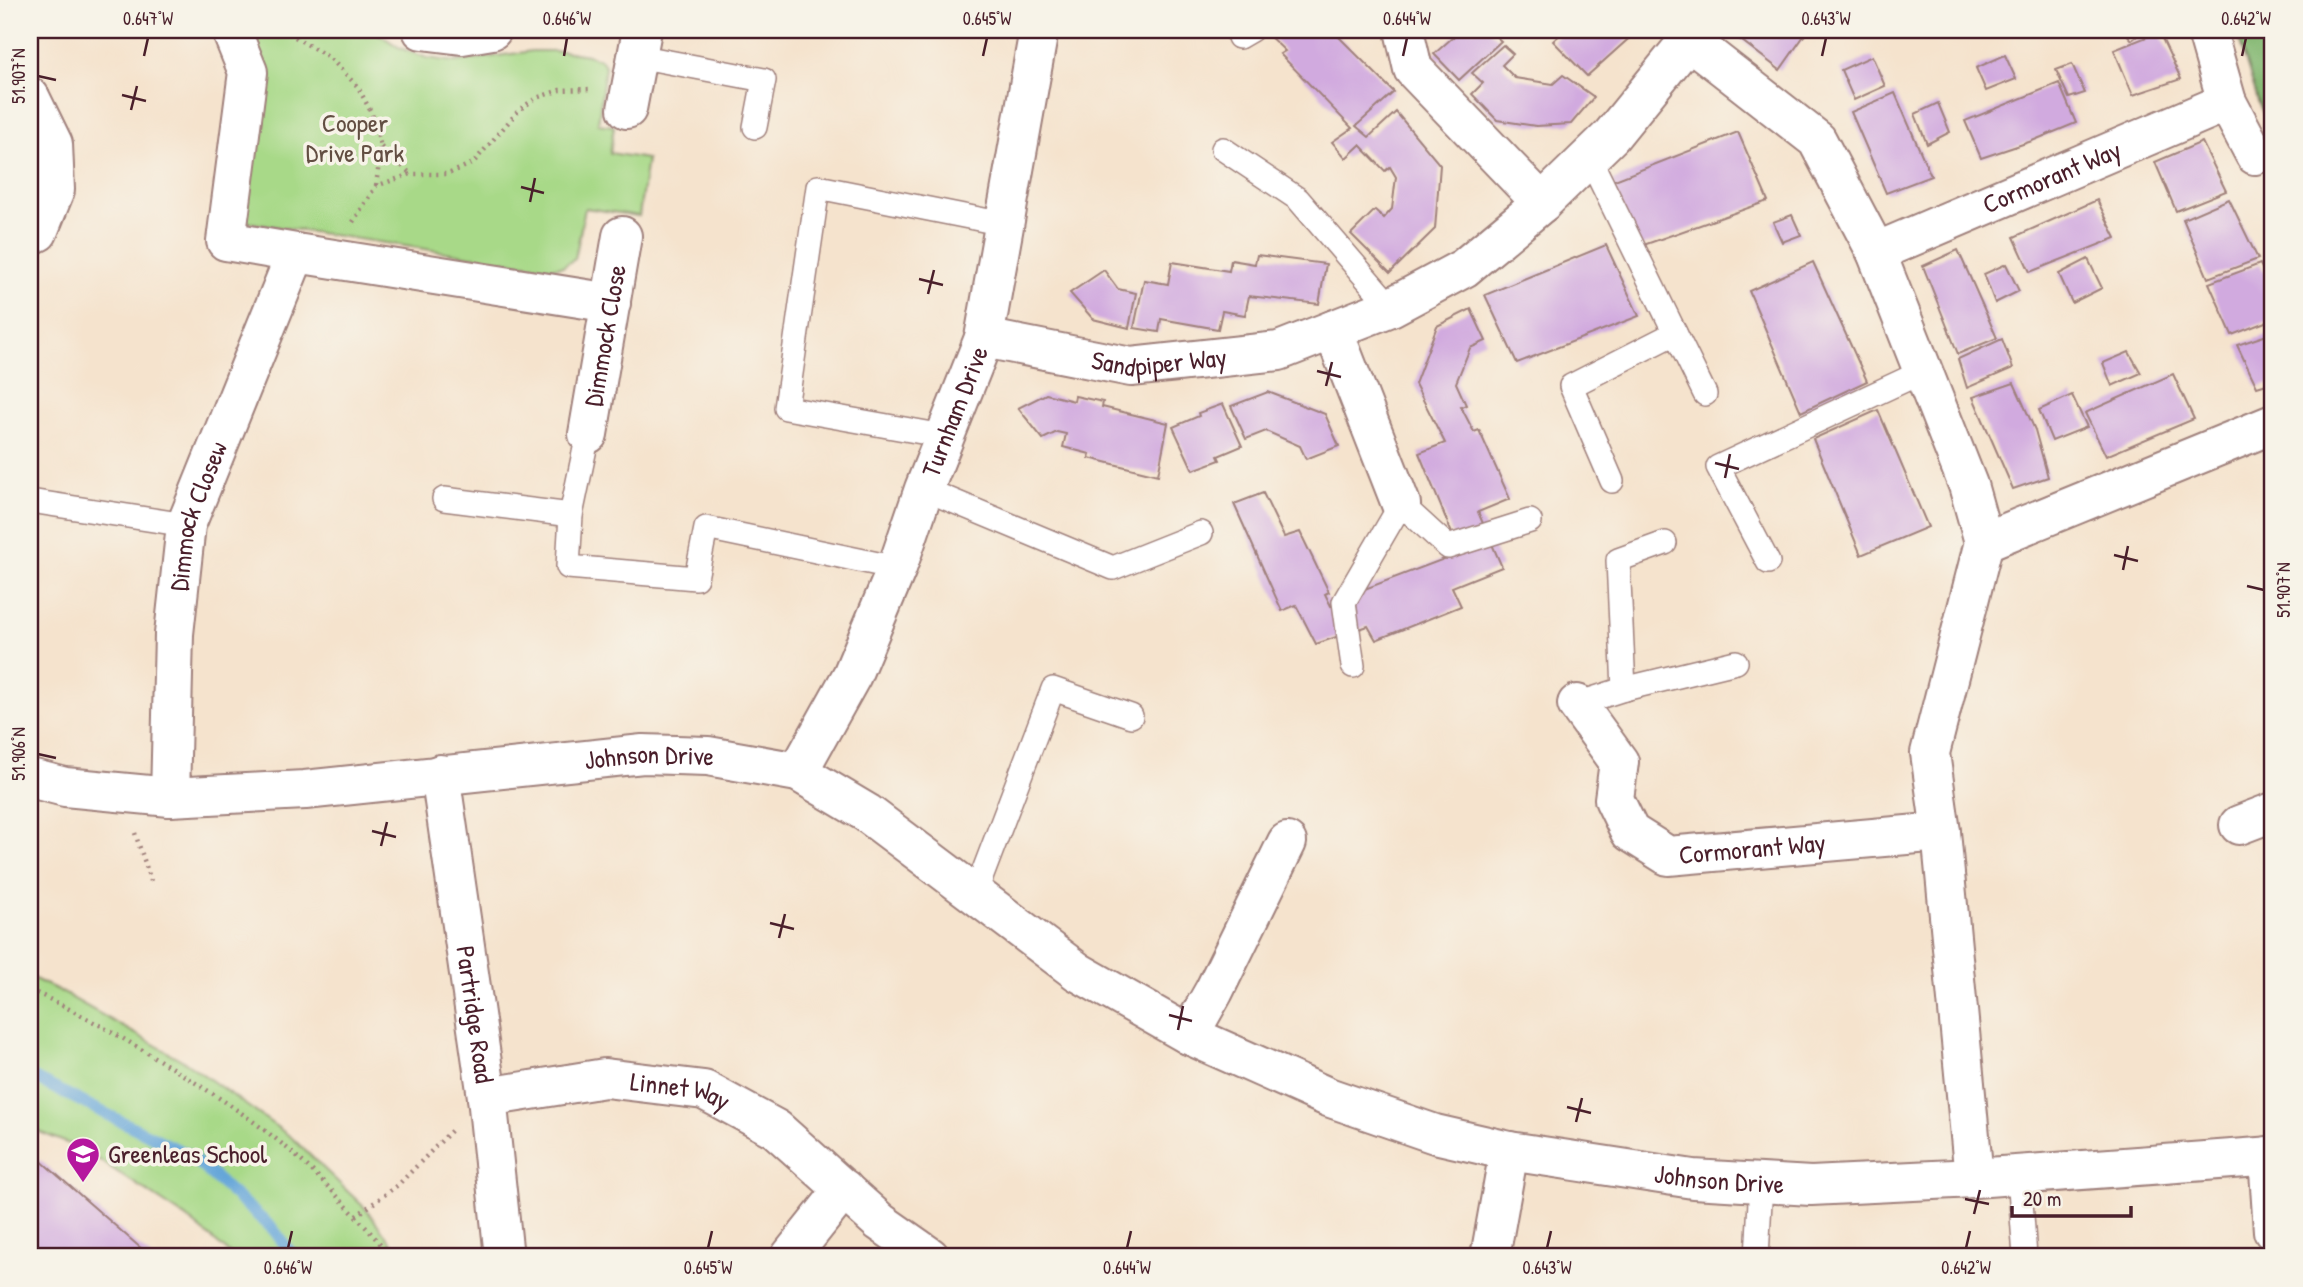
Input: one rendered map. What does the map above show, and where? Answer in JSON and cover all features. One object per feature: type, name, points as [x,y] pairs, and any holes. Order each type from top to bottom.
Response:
[{"type":"street","points":[[231,30],[248,72],[226,241],[611,303]]},
{"type":"street","points":[[422,30],[462,35],[492,30]]},
{"type":"street","name":"Turnham Drive","points":[[798,772],[852,676],[897,568],[944,436],[984,338],[1039,30]]},
{"type":"street","points":[[1404,30],[1413,69],[1542,203]]},
{"type":"street","points":[[2207,31],[2227,102],[2255,155]]},
{"type":"street","points":[[1688,33],[1816,140],[1876,252],[1968,485],[1984,542],[1930,753],[1941,832],[1974,1178]]},
{"type":"street","name":"Sandpiper Way","points":[[984,338],[1131,367],[1279,351],[1391,307],[1464,268],[1542,203],[1611,136],[1688,33]]},
{"type":"street","points":[[629,103],[638,37]]},
{"type":"street","points":[[30,97],[53,144],[55,190],[38,232],[30,236]]},
{"type":"street","name":"Cormorant Way","points":[[1876,252],[2227,102]]},
{"type":"street","name":"Dimmock Close","points":[[588,434],[622,236]]},
{"type":"street","name":"Dimmock Closew","points":[[170,797],[174,634],[186,525],[296,253]]},
{"type":"street","points":[[1333,330],[1401,504]]},
{"type":"street","points":[[1984,542],[2273,424]]},
{"type":"street","name":"Cormorant Way","points":[[1577,704],[1619,762],[1614,799],[1630,832],[1668,856],[1941,832]]},
{"type":"street","name":"Johnson Drive","points":[[30,778],[65,787],[170,797],[305,790],[643,754],[708,756],[798,772],[867,813],[1078,972],[1189,1035],[1328,1097],[1436,1134],[1509,1151],[1693,1180],[1811,1186],[1974,1178],[2271,1156]]},
{"type":"street","name":"Partridge Road","points":[[440,774],[488,1111],[504,1257]]},
{"type":"street","points":[[1189,1035],[1214,991],[1287,842]]},
{"type":"street","name":"Linnet Way","points":[[488,1111],[605,1077],[704,1090],[776,1129],[880,1222],[930,1257]]},
{"type":"street","points":[[1490,1257],[1509,1151]]},
{"type":"street","points":[[2271,1156],[2273,1231]]},
{"type":"street","points":[[790,1257],[844,1189]]},
{"type":"lane","points":[[638,37],[764,80],[755,127]]},
{"type":"lane","points":[[1223,149],[1298,199],[1391,307]]},
{"type":"lane","points":[[1589,157],[1705,394]]},
{"type":"lane","points":[[944,436],[786,408],[818,187],[1004,224]]},
{"type":"lane","points":[[1612,481],[1571,386],[1675,333]]},
{"type":"lane","points":[[1768,562],[1717,467],[1924,371]]},
{"type":"lane","points":[[588,434],[571,516],[568,567],[696,578],[706,528],[897,568]]},
{"type":"lane","points":[[924,489],[1113,568],[1201,533]]},
{"type":"lane","points":[[443,499],[571,516]]},
{"type":"lane","points":[[30,501],[186,525]]},
{"type":"lane","points":[[1353,666],[1344,602],[1401,504],[1448,547],[1530,521]]},
{"type":"lane","points":[[1624,689],[1618,560],[1665,543]]},
{"type":"lane","points":[[1577,704],[1624,689],[1736,662]]},
{"type":"lane","points":[[975,894],[1053,689],[1130,716]]},
{"type":"lane","points":[[2020,1174],[2025,1257]]},
{"type":"lane","points":[[1757,1257],[1761,1183]]},
{"type":"path","points":[[283,30],[330,58],[358,87],[372,114],[381,147],[376,186],[354,221],[345,261]]},
{"type":"path","points":[[376,186],[411,174],[448,174],[473,163],[536,98],[560,90],[590,89],[629,103]]},
{"type":"path","points":[[381,147],[411,174]]},
{"type":"path","points":[[30,990],[148,1053],[227,1103],[296,1156],[356,1216],[392,1257]]},
{"type":"path","points":[[356,1216],[398,1185],[453,1129],[488,1111]]},
{"type":"green space","name":"Cooper Drive Park","points":[[243,30],[373,30],[400,48],[427,58],[455,62],[532,51],[562,51],[601,60],[605,66],[598,124],[614,126],[610,153],[647,159],[639,216],[585,208],[575,259],[563,266],[550,268],[245,222]]},
{"type":"green space","points":[[2236,30],[2273,30],[2273,136],[2258,101]]},
{"type":"green space","points":[[30,977],[187,1063],[291,1137],[366,1209],[402,1257],[234,1257],[187,1218],[84,1150],[30,1128]]},
{"type":"building","points":[[1263,30],[1332,30],[1394,92],[1356,126],[1369,137],[1396,112],[1440,165],[1435,229],[1390,273],[1351,234],[1375,210],[1384,218],[1392,209],[1396,177],[1390,167],[1385,171],[1360,145],[1346,158],[1332,142],[1352,128],[1280,54],[1285,51]]},
{"type":"building","points":[[1461,30],[1489,30],[1501,41],[1459,80],[1434,54]]},
{"type":"building","points":[[1565,30],[1636,32],[1587,76],[1553,41]]},
{"type":"building","points":[[1743,30],[1808,30],[1780,70],[1737,37]]},
{"type":"building","points":[[2123,30],[2145,30],[2132,40]]},
{"type":"building","points":[[2159,32],[2181,79],[2133,95],[2114,50]]},
{"type":"building","points":[[1503,45],[1513,54],[1502,65],[1515,78],[1553,84],[1563,75],[1594,97],[1571,124],[1536,126],[1497,120],[1472,94],[1483,83],[1472,73]]},
{"type":"building","points":[[2005,55],[2016,79],[1986,91],[1976,68]]},
{"type":"building","points":[[1872,56],[1885,86],[1854,100],[1841,70]]},
{"type":"building","points":[[2072,64],[2085,93],[2069,98],[2056,70]]},
{"type":"building","points":[[2059,83],[2076,123],[1981,158],[1965,121]]},
{"type":"building","points":[[1895,93],[1931,176],[1886,193],[1851,112]]},
{"type":"building","points":[[1938,103],[1950,132],[1927,144],[1915,114]]},
{"type":"building","points":[[1738,132],[1768,201],[1638,247],[1612,181]]},
{"type":"building","points":[[2202,142],[2226,191],[2176,211],[2155,162]]},
{"type":"building","points":[[2229,199],[2258,259],[2208,278],[2183,219]]},
{"type":"building","points":[[2097,200],[2116,238],[2030,272],[2014,237]]},
{"type":"building","points":[[1792,215],[1801,235],[1782,242],[1773,222]]},
{"type":"building","points":[[1606,245],[1639,316],[1517,363],[1485,295]]},
{"type":"building","points":[[1958,250],[1997,338],[1958,354],[1923,266]]},
{"type":"building","points":[[1257,255],[1326,264],[1319,304],[1249,296],[1245,315],[1222,311],[1218,329],[1161,319],[1159,332],[1134,328],[1144,280],[1168,284],[1172,262],[1229,271],[1231,260],[1255,264]]},
{"type":"building","points":[[2088,259],[2102,288],[2072,303],[2059,274]]},
{"type":"building","points":[[1813,262],[1867,381],[1801,412],[1749,291]]},
{"type":"building","points":[[2006,264],[2019,291],[1995,303],[1984,274]]},
{"type":"building","points":[[2260,264],[2273,291],[2273,319],[2232,335],[2209,283]]},
{"type":"building","points":[[1104,270],[1118,289],[1136,293],[1129,328],[1093,319],[1070,293]]},
{"type":"building","points":[[1471,309],[1486,341],[1470,348],[1456,383],[1466,405],[1461,407],[1474,432],[1479,430],[1510,499],[1478,512],[1502,567],[1452,587],[1461,606],[1376,640],[1368,626],[1316,644],[1296,605],[1282,611],[1234,504],[1263,493],[1284,537],[1300,532],[1329,592],[1325,594],[1331,606],[1344,602],[1354,593],[1460,553],[1419,453],[1445,443],[1415,384],[1437,326]]},
{"type":"building","points":[[2273,333],[2273,382],[2257,387],[2237,345]]},
{"type":"building","points":[[2002,339],[2013,368],[1967,388],[1958,359]]},
{"type":"building","points":[[2129,352],[2141,373],[2112,386],[2103,363]]},
{"type":"building","points":[[2173,374],[2194,419],[2106,456],[2085,413]]},
{"type":"building","points":[[2014,383],[2035,430],[2048,477],[2013,489],[1973,397]]},
{"type":"building","points":[[1268,392],[1325,414],[1339,446],[1306,459],[1300,446],[1266,431],[1246,439],[1231,406]]},
{"type":"building","points":[[1046,394],[1074,401],[1075,396],[1103,402],[1102,407],[1168,423],[1158,475],[1089,458],[1090,454],[1063,447],[1066,434],[1057,432],[1043,439],[1018,408]]},
{"type":"building","points":[[2072,395],[2087,427],[2052,441],[2039,410]]},
{"type":"building","points":[[1223,404],[1242,446],[1218,456],[1220,460],[1193,470],[1173,427],[1199,416],[1198,413]]},
{"type":"building","points":[[1878,410],[1928,527],[1861,555],[1813,439]]},
{"type":"building","points":[[40,1160],[151,1257],[30,1257],[30,1246],[36,1239],[30,1234],[30,1171]]},
{"type":"waterway","points":[[30,1076],[189,1155],[273,1229],[294,1257]]},
{"type":"place","name":"Greenleas School","points":[[83,1184]]}]
